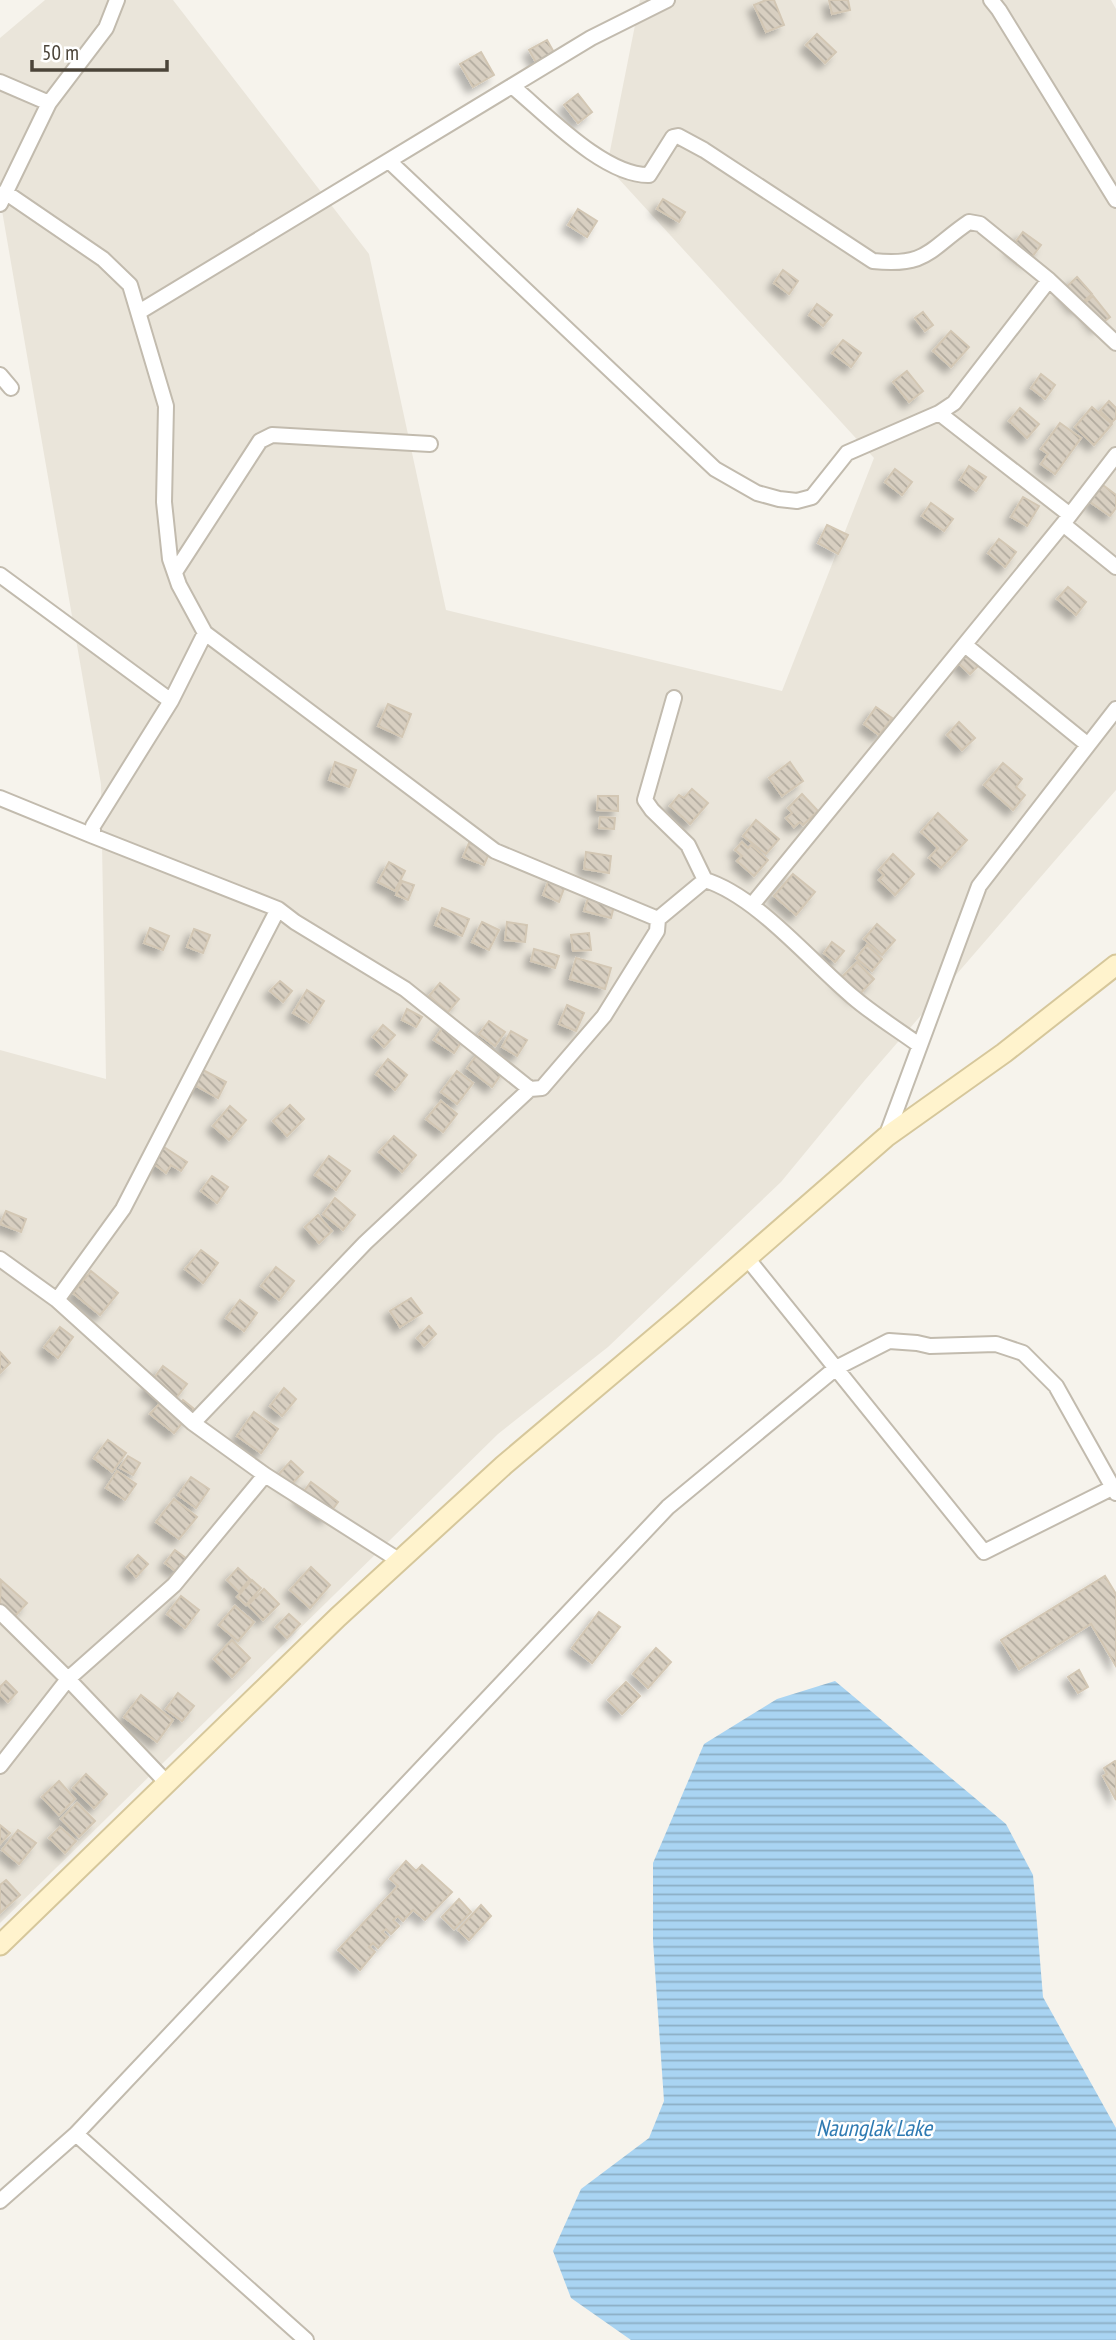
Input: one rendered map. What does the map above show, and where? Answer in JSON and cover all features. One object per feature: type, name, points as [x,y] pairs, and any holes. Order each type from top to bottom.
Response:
[{"type":"main road","points":[[0,1945],[338,1617],[504,1465],[886,1137],[1004,1052],[1116,965]]},
{"type":"street","points":[[117,0],[106,28],[49,103],[2,198],[103,259],[130,285],[166,406],[164,502],[170,559],[179,585],[205,633],[495,851],[658,919]]},
{"type":"street","points":[[139,312],[591,38],[667,0]]},
{"type":"street","points":[[991,0],[1116,200]]},
{"type":"street","points":[[0,82],[49,103]]},
{"type":"street","points":[[512,86],[598,158],[609,164],[649,175],[673,136],[678,136],[704,150],[873,261],[895,263],[931,253],[969,222],[980,224],[1049,280],[1116,343]]},
{"type":"street","points":[[389,161],[715,469],[757,493],[788,500],[797,501],[812,497],[847,453],[939,413],[954,403],[1049,280]]},
{"type":"street","points":[[0,375],[11,388]]},
{"type":"street","points":[[939,413],[1067,519],[1116,567]]},
{"type":"street","points":[[175,572],[260,441],[272,435],[430,444]]},
{"type":"street","points":[[752,905],[1067,519],[1116,455]]},
{"type":"street","points":[[0,575],[171,701]]},
{"type":"street","points":[[93,836],[93,826],[171,701],[205,633]]},
{"type":"street","points":[[965,645],[1088,745]]},
{"type":"street","points":[[674,698],[645,800],[652,810],[688,845],[705,880],[722,885],[752,905],[855,999],[919,1045]]},
{"type":"street","points":[[886,1137],[979,886],[1116,709]]},
{"type":"street","points":[[0,798],[278,909],[405,989],[530,1090]]},
{"type":"street","points":[[193,1423],[365,1242],[530,1090],[542,1088],[604,1016],[657,931],[658,919],[705,880]]},
{"type":"street","points":[[57,1300],[122,1209],[278,909]]},
{"type":"street","points":[[0,2201],[76,2134],[668,1507],[836,1368],[889,1341],[930,1346],[996,1344],[1023,1353],[1056,1386],[1115,1489],[985,1552],[836,1368],[747,1258]]},
{"type":"street","points":[[3,1266],[57,1300],[193,1423],[265,1475],[400,1561]]},
{"type":"street","points":[[0,1766],[68,1679],[174,1585],[265,1475]]},
{"type":"street","points":[[0,1612],[167,1783]]},
{"type":"street","points":[[76,2134],[306,2340]]},
{"type":"shaded area","points":[[45,0],[173,0],[369,254],[446,610],[782,691],[874,458],[607,166],[640,0],[1111,0],[1116,9],[1116,790],[865,1080],[781,1182],[608,1347],[498,1434],[0,1923],[0,1050],[106,1079],[101,784],[0,199],[0,38]]},
{"type":"water","name":"Naunglak Lake","points":[[835,1681],[1006,1824],[1033,1875],[1043,1997],[1116,2128],[1116,2340],[631,2340],[571,2298],[553,2251],[581,2189],[649,2138],[664,2101],[653,1941],[653,1863],[704,1744],[777,1699]]},
{"type":"building","points":[[774,0],[784,25],[766,32],[754,5]]},
{"type":"building","points":[[829,0],[848,0],[850,10],[832,14]]},
{"type":"building","points":[[817,34],[836,52],[825,63],[806,45]]},
{"type":"building","points":[[547,40],[556,56],[538,66],[529,50]]},
{"type":"building","points":[[481,52],[494,75],[473,87],[460,64]]},
{"type":"building","points":[[578,94],[592,112],[578,123],[564,105]]},
{"type":"building","points":[[663,199],[685,212],[679,222],[657,209]]},
{"type":"building","points":[[578,209],[597,221],[587,237],[568,225]]},
{"type":"building","points":[[1023,232],[1041,245],[1029,261],[1011,248]]},
{"type":"building","points":[[783,270],[798,281],[789,294],[774,283]]},
{"type":"building","points":[[1077,277],[1092,294],[1076,308],[1062,291]]},
{"type":"building","points":[[1093,296],[1110,317],[1097,327],[1081,306]]},
{"type":"building","points":[[817,304],[832,315],[823,326],[809,315]]},
{"type":"building","points":[[923,312],[933,325],[925,331],[915,318]]},
{"type":"building","points":[[951,331],[969,347],[951,367],[933,351]]},
{"type":"building","points":[[843,340],[861,353],[851,367],[832,353]]},
{"type":"building","points":[[907,371],[923,391],[909,402],[893,382]]},
{"type":"building","points":[[1041,374],[1055,385],[1045,399],[1031,388]]},
{"type":"building","points":[[1109,401],[1116,408],[1116,418],[1112,422],[1100,411]]},
{"type":"building","points":[[1092,407],[1112,424],[1094,445],[1075,427]]},
{"type":"building","points":[[1020,408],[1039,424],[1027,438],[1009,421]]},
{"type":"building","points":[[1060,423],[1081,438],[1055,474],[1041,464],[1048,454],[1041,449]]},
{"type":"building","points":[[969,466],[986,477],[976,491],[960,480]]},
{"type":"building","points":[[895,469],[912,482],[902,495],[885,482]]},
{"type":"building","points":[[1103,485],[1116,495],[1116,508],[1110,516],[1090,502]]},
{"type":"building","points":[[1023,497],[1039,506],[1027,526],[1011,517]]},
{"type":"building","points":[[931,503],[953,519],[944,531],[922,516]]},
{"type":"building","points":[[827,525],[848,535],[838,554],[818,543]]},
{"type":"building","points":[[999,539],[1016,552],[1005,567],[988,553]]},
{"type":"building","points":[[1068,587],[1086,602],[1076,615],[1057,599]]},
{"type":"building","points":[[965,653],[978,666],[970,674],[957,662]]},
{"type":"building","points":[[388,704],[411,714],[402,737],[378,726]]},
{"type":"building","points":[[876,707],[892,718],[879,735],[864,724]]},
{"type":"building","points":[[959,722],[975,738],[962,750],[947,735]]},
{"type":"building","points":[[335,762],[356,770],[349,787],[329,780]]},
{"type":"building","points":[[790,762],[803,781],[782,796],[769,778]]},
{"type":"building","points":[[1003,763],[1022,779],[1016,787],[1025,795],[1013,810],[984,785]]},
{"type":"building","points":[[692,789],[708,803],[690,824],[670,806],[679,795],[684,798]]},
{"type":"building","points":[[802,794],[818,811],[803,825],[800,822],[794,827],[786,818],[792,813],[788,808]]},
{"type":"building","points":[[598,796],[618,796],[618,811],[597,810]]},
{"type":"building","points":[[938,813],[967,840],[941,868],[929,858],[938,848],[921,832]]},
{"type":"building","points":[[600,817],[615,818],[614,829],[599,828]]},
{"type":"building","points":[[756,820],[779,839],[766,854],[743,836]]},
{"type":"building","points":[[742,842],[748,848],[751,845],[768,860],[754,876],[737,861],[742,856],[735,850]]},
{"type":"building","points":[[469,843],[490,851],[484,865],[463,857]]},
{"type":"building","points":[[586,852],[611,856],[609,873],[584,869]]},
{"type":"building","points":[[893,854],[914,874],[895,895],[879,880],[884,875],[879,870]]},
{"type":"building","points":[[389,862],[405,871],[395,891],[378,882]]},
{"type":"building","points":[[793,874],[815,892],[796,915],[774,896]]},
{"type":"building","points":[[550,877],[566,883],[559,902],[543,895]]},
{"type":"building","points":[[402,881],[414,885],[408,900],[396,895]]},
{"type":"building","points":[[589,895],[615,902],[611,918],[584,911]]},
{"type":"building","points":[[442,908],[469,919],[462,936],[435,925]]},
{"type":"building","points":[[482,922],[499,930],[489,950],[472,942]]},
{"type":"building","points":[[507,922],[527,925],[525,942],[505,940]]},
{"type":"building","points":[[877,924],[895,940],[882,955],[864,939]]},
{"type":"building","points":[[150,928],[169,936],[163,950],[144,943]]},
{"type":"building","points":[[194,929],[210,935],[203,953],[187,947]]},
{"type":"building","points":[[589,933],[591,950],[573,951],[571,935]]},
{"type":"building","points":[[832,942],[844,951],[835,962],[824,953]]},
{"type":"building","points":[[867,945],[882,959],[872,971],[856,958]]},
{"type":"building","points":[[534,949],[559,956],[555,968],[531,961]]},
{"type":"building","points":[[576,958],[611,968],[605,989],[570,979]]},
{"type":"building","points":[[857,962],[874,979],[857,997],[839,980]]},
{"type":"building","points":[[280,981],[292,991],[283,1002],[270,991]]},
{"type":"building","points":[[440,983],[459,999],[448,1012],[429,996]]},
{"type":"building","points":[[307,990],[324,1001],[310,1023],[293,1013]]},
{"type":"building","points":[[567,1005],[584,1013],[576,1031],[559,1024]]},
{"type":"building","points":[[407,1009],[422,1017],[416,1027],[402,1020]]},
{"type":"building","points":[[448,1020],[467,1033],[454,1053],[434,1040]]},
{"type":"building","points":[[489,1021],[505,1032],[495,1046],[479,1034]]},
{"type":"building","points":[[383,1025],[395,1035],[384,1047],[373,1037]]},
{"type":"building","points":[[511,1031],[527,1040],[517,1056],[502,1047]]},
{"type":"building","points":[[482,1048],[507,1066],[492,1087],[467,1068]]},
{"type":"building","points":[[388,1059],[407,1075],[395,1090],[376,1074]]},
{"type":"building","points":[[201,1069],[226,1082],[218,1098],[193,1084]]},
{"type":"building","points":[[457,1071],[473,1083],[457,1104],[441,1092]]},
{"type":"building","points":[[441,1101],[457,1114],[443,1132],[426,1119]]},
{"type":"building","points":[[290,1105],[304,1119],[287,1136],[273,1121]]},
{"type":"building","points":[[230,1106],[246,1120],[229,1140],[213,1126]]},
{"type":"building","points":[[394,1136],[416,1155],[402,1172],[379,1152]]},
{"type":"building","points":[[164,1147],[187,1162],[181,1171],[171,1165],[166,1173],[154,1164]]},
{"type":"building","points":[[329,1156],[350,1171],[336,1190],[315,1175]]},
{"type":"building","points":[[212,1176],[228,1187],[217,1203],[201,1191]]},
{"type":"building","points":[[335,1198],[355,1215],[343,1230],[323,1214]]},
{"type":"building","points":[[6,1211],[26,1219],[21,1232],[0,1224]]},
{"type":"building","points":[[318,1215],[332,1231],[319,1243],[305,1227]]},
{"type":"building","points":[[201,1250],[218,1263],[203,1283],[185,1269]]},
{"type":"building","points":[[276,1267],[294,1281],[279,1300],[261,1286]]},
{"type":"building","points":[[91,1271],[118,1293],[100,1315],[73,1293]]},
{"type":"building","points":[[411,1298],[422,1313],[400,1327],[390,1311]]},
{"type":"building","points":[[240,1300],[257,1313],[244,1331],[226,1318]]},
{"type":"building","points":[[429,1326],[436,1334],[424,1346],[417,1338]]},
{"type":"building","points":[[60,1327],[73,1337],[58,1358],[44,1347]]},
{"type":"building","points":[[0,1352],[10,1363],[0,1373]]},
{"type":"building","points":[[163,1366],[187,1384],[169,1407],[146,1389]]},
{"type":"building","points":[[284,1388],[296,1399],[282,1416],[270,1406]]},
{"type":"building","points":[[183,1400],[194,1409],[174,1433],[150,1414],[161,1402],[174,1412]]},
{"type":"building","points":[[254,1412],[278,1429],[261,1453],[237,1436]]},
{"type":"building","points":[[108,1440],[126,1453],[112,1472],[94,1458]]},
{"type":"building","points":[[128,1456],[140,1463],[133,1475],[120,1468]]},
{"type":"building","points":[[291,1461],[303,1472],[290,1486],[278,1475]]},
{"type":"building","points":[[117,1471],[136,1484],[125,1500],[106,1488]]},
{"type":"building","points":[[191,1477],[209,1489],[196,1508],[178,1495]]},
{"type":"building","points":[[311,1482],[338,1502],[326,1518],[299,1498]]},
{"type":"building","points":[[174,1499],[197,1517],[179,1539],[156,1522]]},
{"type":"building","points":[[175,1550],[187,1559],[177,1572],[165,1563]]},
{"type":"building","points":[[138,1555],[148,1564],[136,1577],[127,1567]]},
{"type":"building","points":[[311,1567],[330,1585],[310,1608],[290,1590]]},
{"type":"building","points":[[238,1568],[250,1579],[239,1592],[227,1580]]},
{"type":"building","points":[[1105,1576],[1116,1594],[1116,1666],[1091,1624],[1019,1669],[1001,1640]]},
{"type":"building","points":[[1,1580],[27,1603],[15,1616],[0,1603]]},
{"type":"building","points":[[252,1580],[261,1588],[246,1605],[237,1597]]},
{"type":"building","points":[[264,1589],[279,1604],[263,1620],[248,1605]]},
{"type":"building","points":[[181,1596],[199,1610],[185,1628],[167,1614]]},
{"type":"building","points":[[235,1606],[254,1622],[238,1641],[219,1625]]},
{"type":"building","points":[[599,1612],[620,1627],[592,1663],[572,1648]]},
{"type":"building","points":[[289,1614],[300,1624],[287,1638],[276,1627]]},
{"type":"building","points":[[232,1640],[250,1658],[232,1677],[214,1659]]},
{"type":"building","points":[[656,1648],[671,1662],[648,1688],[633,1674]]},
{"type":"building","points":[[1079,1670],[1088,1687],[1078,1693],[1068,1677]]},
{"type":"building","points":[[6,1681],[17,1692],[8,1702],[0,1694],[0,1687]]},
{"type":"building","points":[[626,1682],[640,1696],[622,1714],[608,1700]]},
{"type":"building","points":[[178,1693],[194,1706],[182,1721],[166,1709]]},
{"type":"building","points":[[141,1695],[173,1720],[157,1742],[124,1717]]},
{"type":"building","points":[[1115,1761],[1116,1800],[1103,1776],[1107,1774],[1104,1768]]},
{"type":"building","points":[[86,1774],[107,1794],[94,1808],[73,1788]]},
{"type":"building","points":[[59,1781],[75,1799],[59,1815],[42,1797]]},
{"type":"building","points":[[77,1803],[95,1821],[79,1837],[61,1819]]},
{"type":"building","points":[[0,1825],[10,1833],[0,1844]]},
{"type":"building","points":[[60,1827],[76,1841],[65,1853],[49,1838]]},
{"type":"building","points":[[18,1830],[36,1843],[19,1864],[2,1850]]},
{"type":"building","points":[[406,1861],[416,1871],[422,1865],[452,1892],[425,1920],[413,1910],[403,1921],[398,1916],[393,1920],[399,1926],[391,1934],[386,1929],[382,1932],[388,1937],[378,1948],[373,1943],[369,1947],[375,1952],[360,1970],[338,1950],[398,1886],[390,1879]]},
{"type":"building","points":[[6,1880],[20,1895],[0,1913],[0,1885]]},
{"type":"building","points":[[459,1899],[471,1912],[454,1929],[442,1917]]},
{"type":"building","points":[[481,1905],[491,1916],[469,1940],[458,1930]]}]
